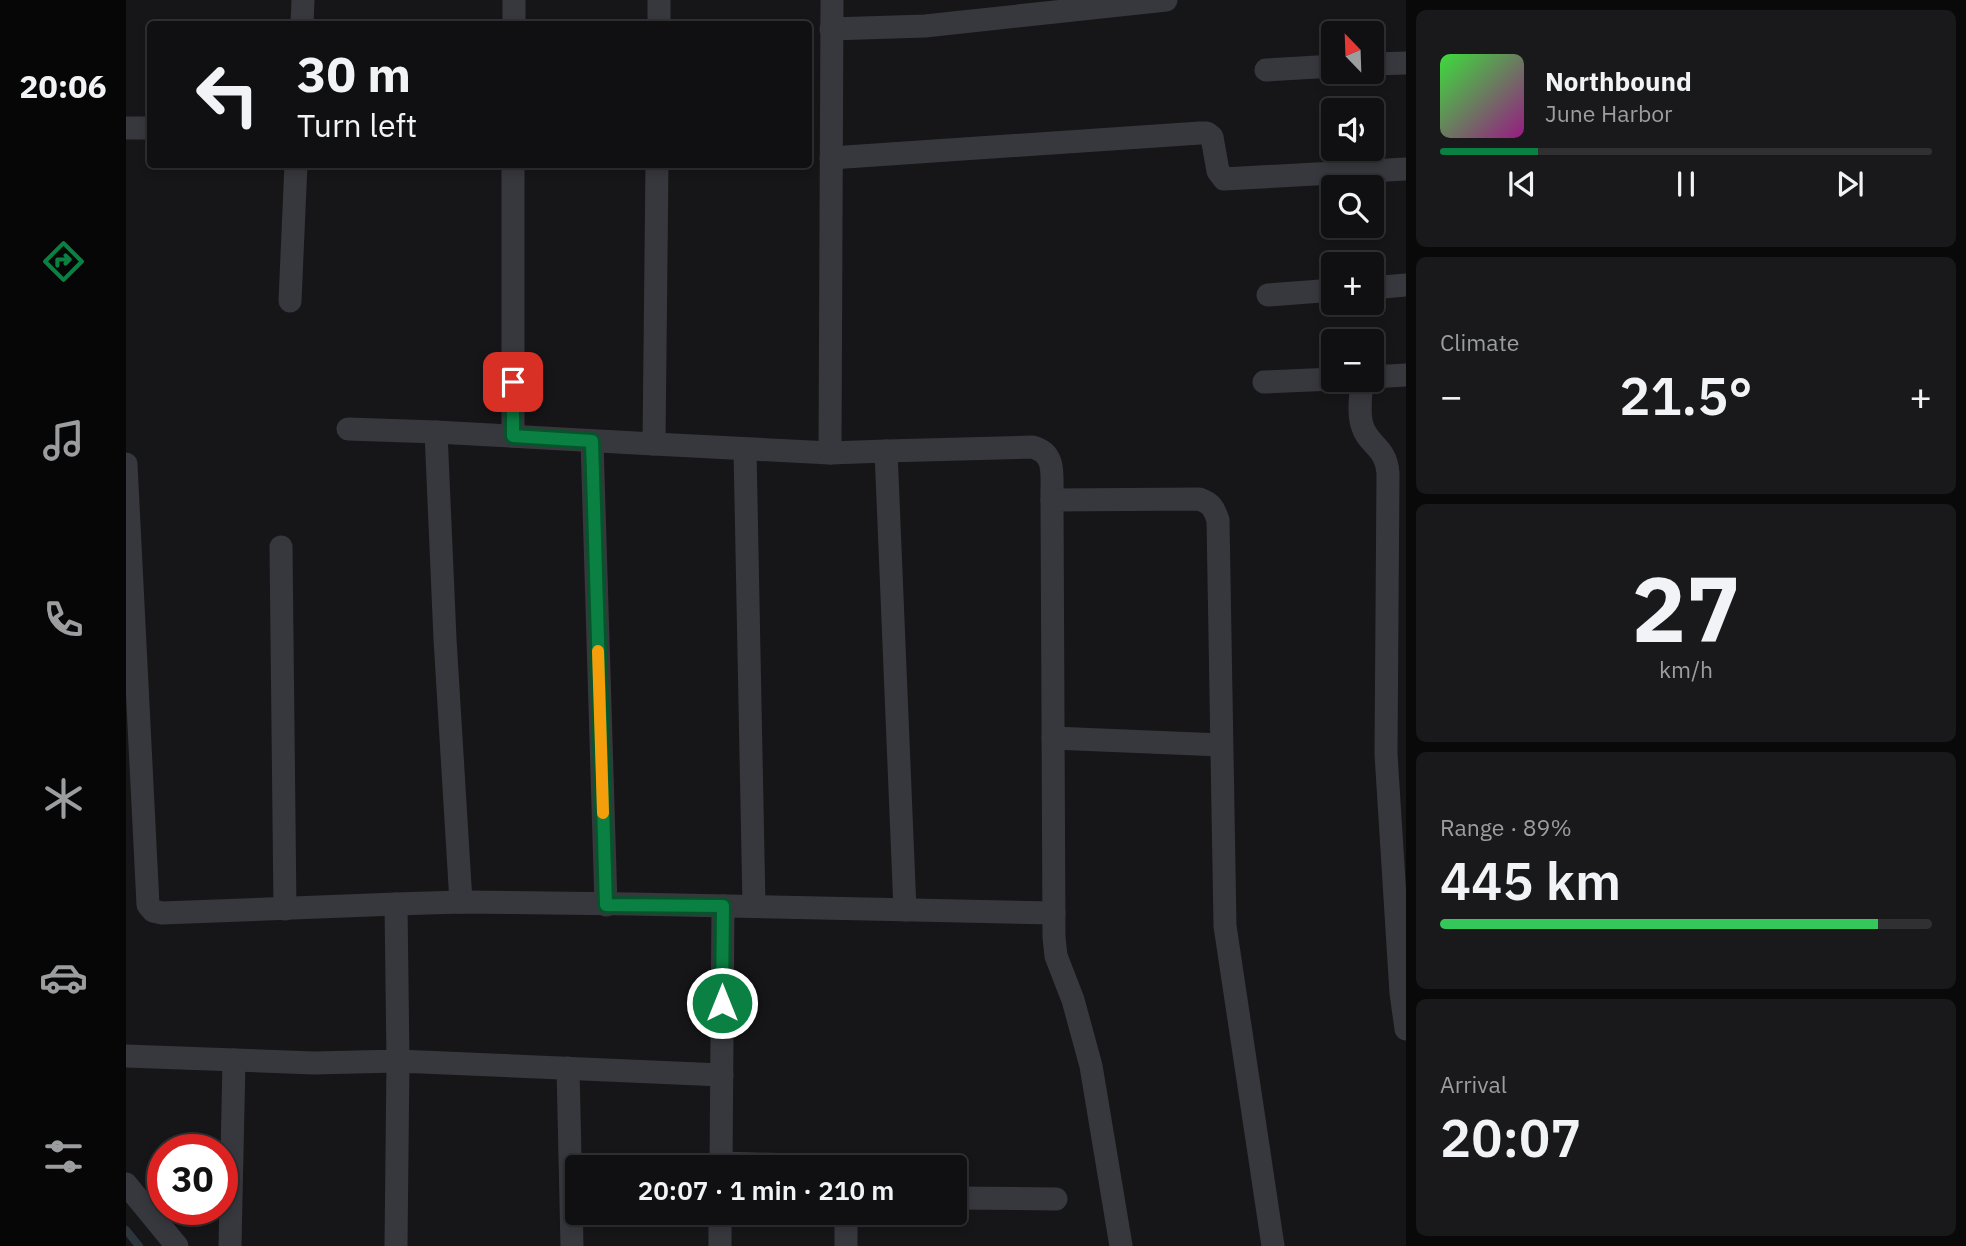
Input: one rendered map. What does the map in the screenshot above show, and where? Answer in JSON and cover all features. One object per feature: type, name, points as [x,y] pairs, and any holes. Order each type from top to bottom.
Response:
[{"type":"street","points":[[302,21],[303,0]]},
{"type":"street","points":[[513,21],[514,0]]},
{"type":"street","points":[[659,0],[659,21]]},
{"type":"street","points":[[830,453],[832,0]]},
{"type":"street","points":[[831,29],[925,26],[1166,0]]},
{"type":"street","points":[[1384,64],[1406,63]]},
{"type":"street","points":[[1265,70],[1321,67]]},
{"type":"street","points":[[126,128],[147,128]]},
{"type":"street","points":[[831,158],[1208,133],[1212,137],[1218,171],[1224,179],[1406,169]]},
{"type":"street","points":[[290,301],[296,168]]},
{"type":"street","points":[[513,168],[513,436]]},
{"type":"street","points":[[654,444],[657,168]]},
{"type":"street","points":[[1384,287],[1406,285]]},
{"type":"street","points":[[1268,295],[1321,291]]},
{"type":"street","points":[[1384,376],[1406,375]]},
{"type":"street","points":[[1264,382],[1321,380]]},
{"type":"street","points":[[1362,392],[1362,424],[1366,434],[1388,462],[1386,754],[1401,993],[1406,1029]]},
{"type":"street","points":[[348,429],[830,453],[1032,447],[1042,449],[1049,457],[1052,500],[1056,956],[1073,1000],[1091,1066],[1121,1246]]},
{"type":"street","points":[[436,432],[461,902]]},
{"type":"street","points":[[592,441],[606,905]]},
{"type":"street","points":[[745,450],[754,906]]},
{"type":"street","points":[[886,451],[905,909]]},
{"type":"street","points":[[126,464],[148,905],[153,911],[162,913],[461,902],[1054,913]]},
{"type":"street","points":[[1052,500],[1199,499],[1208,502],[1218,520],[1225,926],[1273,1246]]},
{"type":"street","points":[[281,547],[285,909]]},
{"type":"street","points":[[1053,738],[1221,746]]},
{"type":"street","points":[[396,904],[396,1246]]},
{"type":"street","points":[[721,1155],[723,906]]},
{"type":"street","points":[[126,1056],[314,1062],[398,1061],[722,1076]]},
{"type":"street","points":[[230,1246],[234,1059]]},
{"type":"street","points":[[568,1068],[572,1246]]},
{"type":"street","points":[[967,1198],[1056,1199]]},
{"type":"street","points":[[129,1199],[177,1246]]},
{"type":"street","points":[[720,1225],[720,1246]]},
{"type":"street","points":[[846,1225],[846,1246]]},
{"type":"waterway","points":[[126,1230],[139,1246]]},
{"type":"slow traffic","points":[[598,651],[603,813]]},
{"type":"route","points":[[513,382],[513,436],[592,441],[606,905],[723,906],[722,1003]]}]
